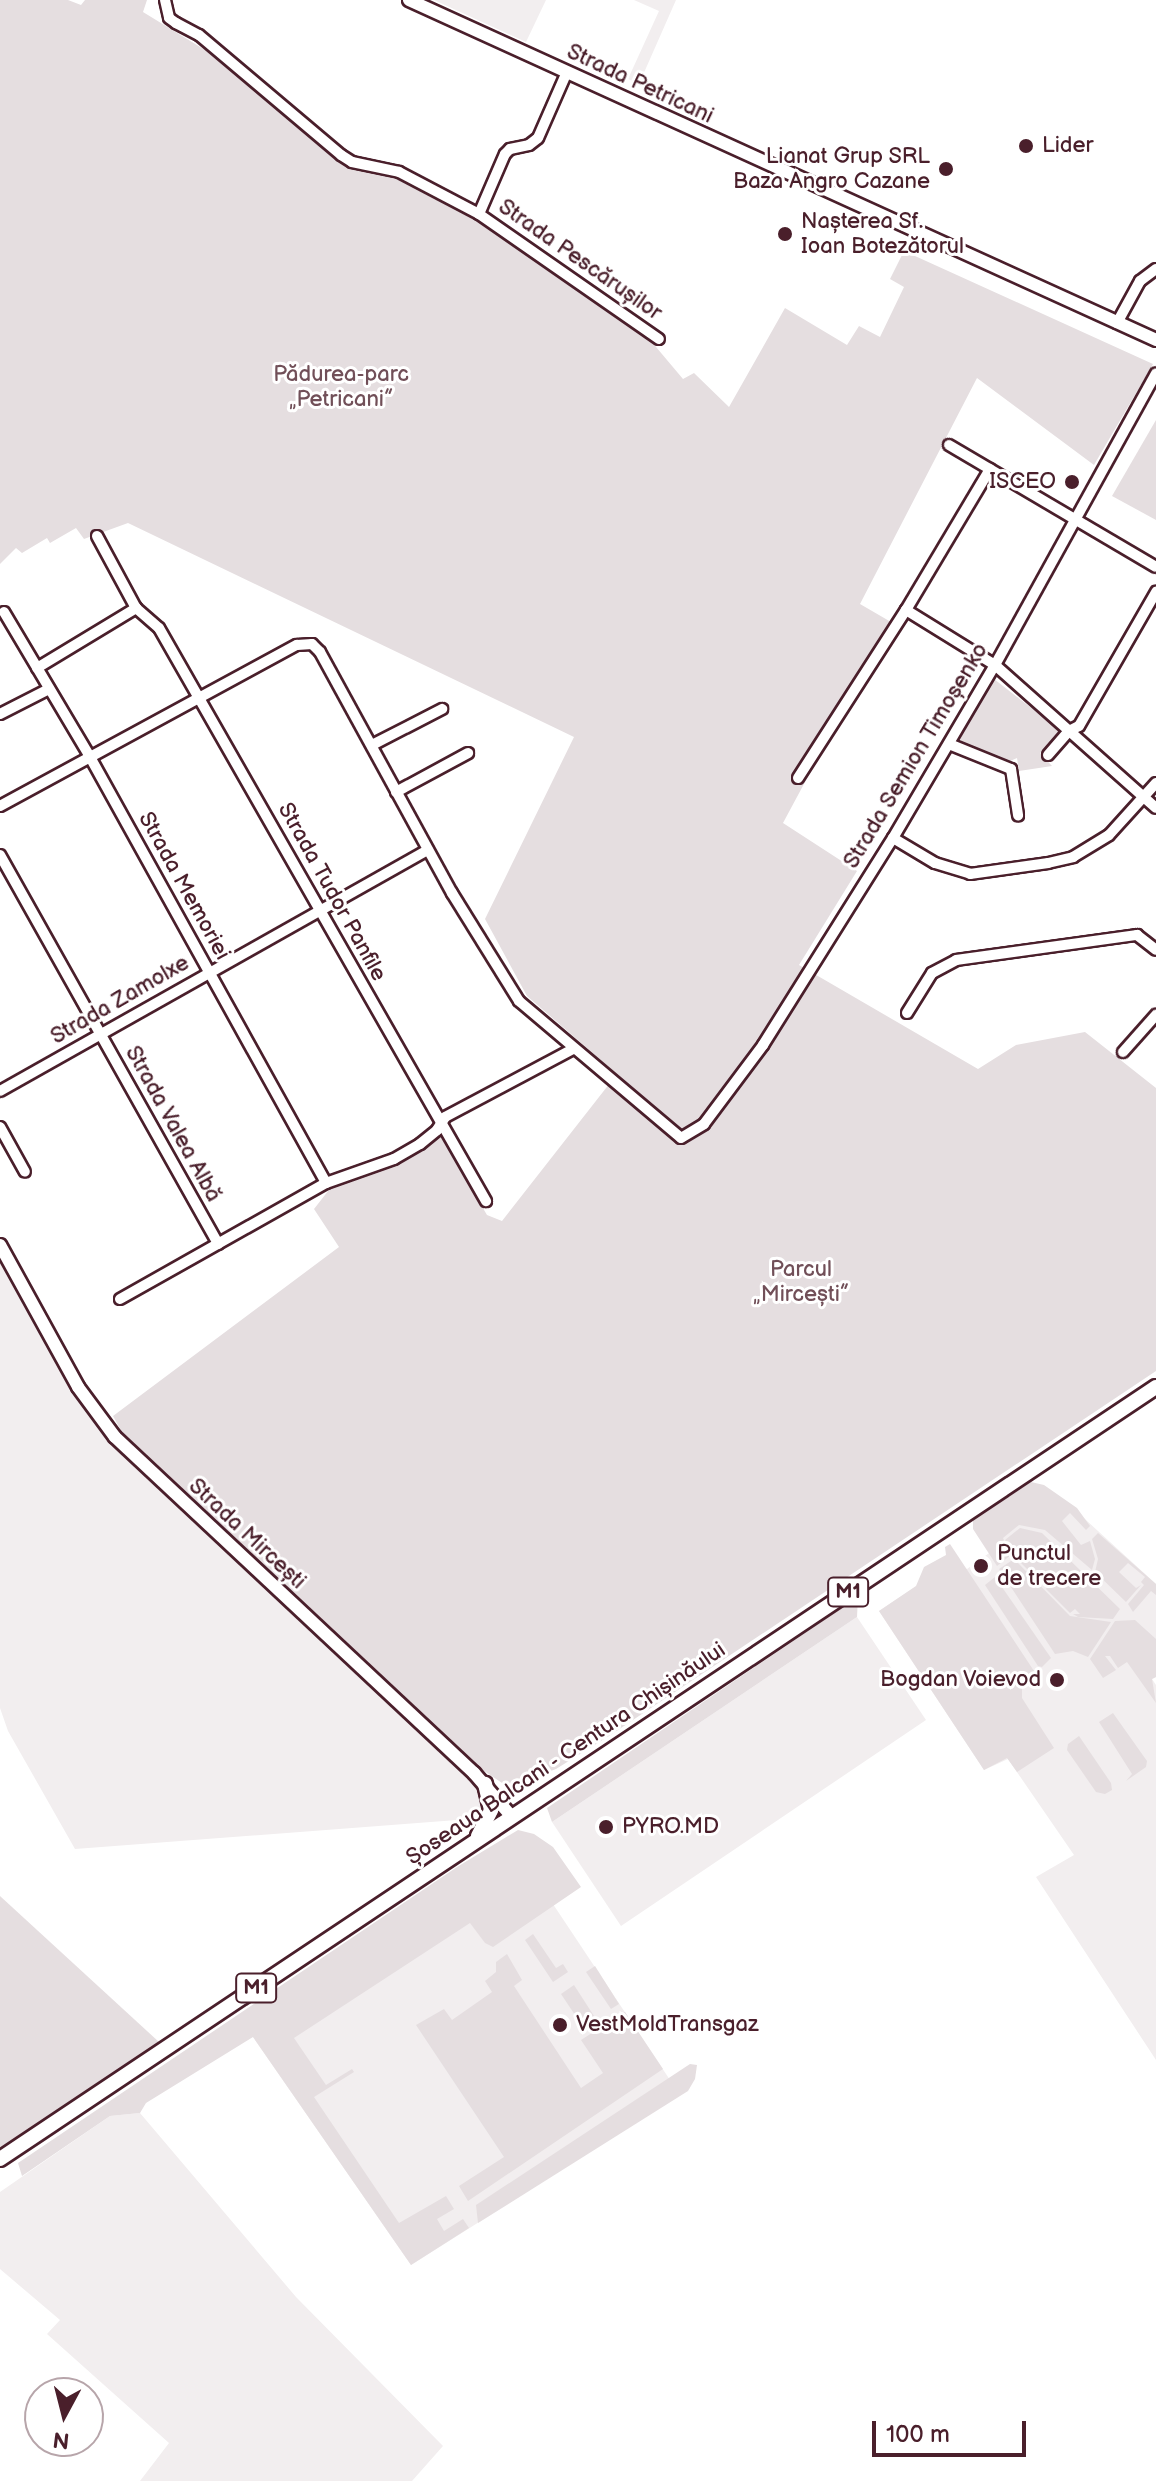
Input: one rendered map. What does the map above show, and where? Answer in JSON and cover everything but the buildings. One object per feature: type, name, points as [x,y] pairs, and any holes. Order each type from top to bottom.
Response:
[{"type":"highway","name":"Șoseaua Balcani - Centura Chișinăului","points":[[0,2159],[1156,1387]]},
{"type":"highway","points":[[475,1841],[491,1810],[485,1784]]},
{"type":"main road","name":"Strada Petricani","points":[[409,0],[1156,340]]},
{"type":"main road","name":"Strada Mircești","points":[[0,1245],[78,1387],[115,1437],[485,1784],[512,1817]]},
{"type":"street","name":"Strada Pescărușilor","points":[[165,0],[169,18],[199,35],[341,155],[352,162],[399,172],[479,214],[659,339]]},
{"type":"street","name":"Strada Pescărușilor","points":[[479,214],[510,149],[529,145],[538,138],[567,72]]},
{"type":"street","points":[[1117,323],[1140,281],[1156,269]]},
{"type":"street","name":"Strada Semion Timoșenko","points":[[573,1049],[681,1138],[704,1124],[763,1045],[893,838],[995,665],[1156,373]]},
{"type":"street","points":[[949,445],[1156,567]]},
{"type":"street","points":[[798,778],[906,610],[990,469]]},
{"type":"street","name":"Strada Tudor Panfile","points":[[97,536],[136,608],[159,628],[486,1201]]},
{"type":"street","points":[[1048,755],[1069,731],[1079,726],[1156,592]]},
{"type":"street","points":[[37,668],[136,608]]},
{"type":"street","points":[[906,610],[995,665],[1156,808]]},
{"type":"street","name":"Strada Memoriei","points":[[4,612],[90,757],[326,1183]]},
{"type":"street","points":[[0,806],[297,645],[312,644],[372,745],[428,850],[519,1001],[573,1049],[445,1117],[420,1144],[394,1159],[326,1183],[120,1299]]},
{"type":"street","points":[[0,714],[49,689]]},
{"type":"street","points":[[372,745],[442,709]]},
{"type":"street","points":[[949,744],[1011,769],[1018,815]]},
{"type":"street","points":[[396,792],[468,753]]},
{"type":"street","points":[[893,838],[935,863],[970,874],[1048,863],[1073,857],[1109,835],[1156,783]]},
{"type":"street","name":"Strada Zamolxe","points":[[0,1091],[428,850]]},
{"type":"street","name":"Strada Valea Albă","points":[[0,855],[218,1244]]},
{"type":"street","points":[[907,1013],[932,973],[956,960],[1137,935],[1156,950]]},
{"type":"street","points":[[1123,1052],[1156,1015]]},
{"type":"street","points":[[0,1127],[25,1172]]},
{"type":"shaded area","points":[[434,0],[546,0],[526,42]]},
{"type":"shaded area","points":[[634,0],[676,0],[639,84],[628,79],[659,11]]},
{"type":"shaded area","points":[[0,1255],[81,1401],[112,1439],[471,1778],[481,1789],[485,1810],[470,1819],[75,1849],[8,1731],[0,1708]]},
{"type":"shaded area","points":[[1035,1506],[1075,1510],[1156,1584],[1156,1677],[1152,1679],[1156,1685],[1156,2060],[1036,1877],[1074,1855],[1008,1759],[984,1770],[879,1611],[951,1563],[967,1569],[992,1551],[990,1548]]},
{"type":"shaded area","points":[[857,1617],[926,1720],[621,1926],[552,1822]]},
{"type":"shaded area","points":[[523,1859],[680,2095],[411,2265],[253,2037]]},
{"type":"shaded area","points":[[140,2113],[296,2297],[443,2446],[412,2481],[140,2481],[169,2443],[104,2385],[104,2377],[95,2377],[47,2334],[60,2320],[0,2269],[0,2192],[110,2116]]},
{"type":"green space","name":"Parcul „Mircești”","points":[[0,0],[68,0],[81,5],[85,0],[147,0],[143,12],[205,50],[349,167],[417,184],[476,215],[651,341],[683,379],[694,373],[729,407],[785,308],[847,345],[859,326],[880,337],[904,287],[890,279],[904,251],[1153,364],[1094,465],[977,378],[860,604],[891,622],[783,823],[857,871],[799,965],[978,1069],[1016,1045],[1085,1032],[1156,1088],[1156,1371],[609,1736],[556,1769],[508,1787],[468,1760],[128,1443],[113,1416],[339,1247],[314,1209],[332,1186],[378,1168],[438,1132],[487,1215],[502,1221],[617,1074],[527,996],[485,919],[574,737],[128,523],[84,539],[76,528],[50,543],[47,538],[22,553],[16,548],[0,564]]},
{"type":"green space","points":[[1156,420],[1156,520],[1112,496]]},
{"type":"green space","points":[[994,679],[1057,728],[1060,734],[1040,753],[1052,766],[1019,771],[1017,758],[1008,762],[1000,758],[993,760],[964,747],[960,739]]},
{"type":"green space","points":[[1031,1482],[1044,1485],[1077,1508],[1090,1526],[1086,1530],[1070,1513],[1062,1521],[1081,1545],[1090,1541],[1095,1559],[1092,1570],[1045,1530],[1019,1525],[1003,1538],[1011,1555],[997,1566],[973,1529],[973,1520]]},
{"type":"green space","points":[[1020,1528],[1042,1533],[1120,1609],[1113,1619],[1078,1617],[1073,1614],[1080,1614],[1075,1609],[1070,1613],[1046,1589],[1049,1583],[1044,1579],[1046,1583],[1043,1585],[1013,1555],[1005,1540]]},
{"type":"green space","points":[[1098,1533],[1156,1584],[1156,1595],[1151,1591],[1133,1612],[1128,1604],[1144,1585],[1141,1582],[1145,1577],[1128,1563],[1119,1572],[1136,1588],[1141,1585],[1126,1602],[1095,1572],[1098,1559],[1092,1539]]},
{"type":"green space","points":[[950,1544],[1034,1671],[1022,1686],[1022,1698],[1054,1748],[1017,1772],[1007,1758],[984,1770],[879,1611],[916,1586],[924,1567],[946,1555],[945,1547]]},
{"type":"green space","points":[[1014,1559],[1070,1616],[1111,1622],[1088,1657],[1073,1651],[1055,1654],[999,1569]]},
{"type":"green space","points":[[995,1577],[1051,1658],[1042,1667],[1038,1666],[985,1585]]},
{"type":"green space","points":[[858,1597],[857,1617],[552,1822],[547,1808]]},
{"type":"green space","points":[[1135,1620],[1156,1639],[1156,1677],[1152,1679],[1156,1703],[1127,1662],[1118,1668],[1110,1656],[1105,1656],[1116,1670],[1103,1678],[1090,1659],[1115,1621]]},
{"type":"green space","points":[[1113,1713],[1147,1761],[1146,1767],[1126,1781],[1132,1774],[1099,1722]]},
{"type":"green space","points":[[1079,1736],[1111,1783],[1112,1790],[1105,1794],[1096,1792],[1067,1750],[1068,1744]]},
{"type":"green space","points":[[518,1830],[534,1834],[553,1847],[581,1887],[493,1947],[485,1943],[470,1923],[294,2038],[326,2085],[352,2069],[354,2072],[314,2097],[399,2223],[446,2196],[454,2209],[437,2219],[444,2231],[463,2219],[469,2228],[411,2265],[253,2037],[146,2103],[140,2113],[110,2116],[22,2176],[18,2163],[457,1867]]},
{"type":"green space","points":[[0,1896],[159,2042],[0,2148]]},
{"type":"green space","points":[[533,1934],[556,1968],[563,1964],[568,1972],[553,1982],[525,1940]]},
{"type":"green space","points":[[507,1954],[522,1980],[514,1986],[581,2088],[603,2073],[581,2040],[625,2012],[663,2069],[468,2201],[459,2186],[504,2157],[416,2025],[444,2009],[452,2020],[492,1992],[485,1981],[496,1972],[496,1962]]},
{"type":"green space","points":[[595,1966],[619,2004],[611,2009],[586,1972]]},
{"type":"green space","points":[[574,1985],[594,2016],[581,2024],[561,1994]]},
{"type":"green space","points":[[690,2064],[697,2065],[695,2079],[688,2091],[478,2223],[476,2205]]},
{"type":"place","name":"Lider","points":[[1026,146]]},
{"type":"place","name":"Lianat Grup SRL Baza Angro Cazane","points":[[946,169]]},
{"type":"place","name":"Nașterea Sf. Ioan Botezătorul","points":[[785,234]]},
{"type":"place","name":"ISCEO","points":[[1072,482]]},
{"type":"place","name":"Punctul de trecere","points":[[981,1566]]},
{"type":"place","name":"Bogdan Voievod","points":[[1057,1680]]},
{"type":"place","name":"PYRO.MD","points":[[606,1827]]},
{"type":"place","name":"VestMoldTransgaz","points":[[560,2025]]},
{"type":"park label","name":"Pădurea-parc „Petricani”","points":[[341,386]]}]
